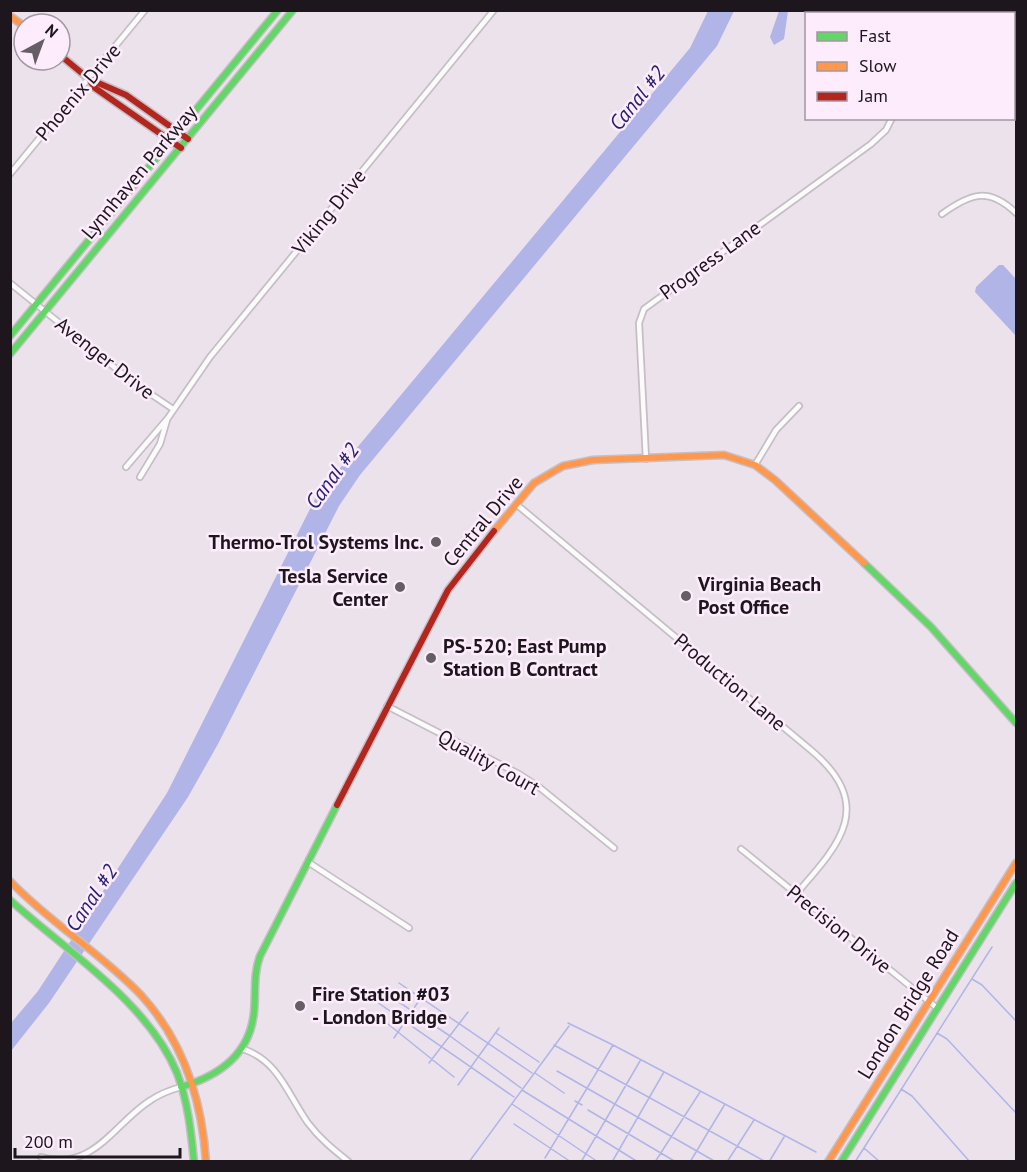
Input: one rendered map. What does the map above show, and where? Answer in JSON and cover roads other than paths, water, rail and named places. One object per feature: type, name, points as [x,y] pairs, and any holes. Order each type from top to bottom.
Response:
[{"type":"main road","name":"Lynnhaven Parkway","points":[[10,336],[278,10]]},
{"type":"main road","name":"Lynnhaven Parkway","points":[[10,354],[293,10]]},
{"type":"main road","points":[[72,65],[89,79],[95,88],[150,124],[181,148]]},
{"type":"main road","points":[[89,79],[101,81],[189,139]]},
{"type":"main road","name":"Central Drive","points":[[181,1087],[217,1074],[243,1049],[253,1024],[255,967],[448,590],[534,483],[563,466],[579,462],[724,455],[755,465],[782,487],[931,627],[1017,723]]},
{"type":"main road","name":"London Bridge Road","points":[[828,1161],[1017,863]]},
{"type":"main road","points":[[10,882],[63,930],[135,989],[174,1040],[194,1084],[206,1161]]},
{"type":"main road","name":"London Bridge Road","points":[[841,1161],[1017,882]]},
{"type":"main road","points":[[10,900],[120,992],[148,1022],[164,1049],[181,1087],[191,1125],[194,1161]]},
{"type":"street","name":"Phoenix Drive","points":[[10,174],[145,10]]},
{"type":"street","name":"Viking Drive","points":[[126,467],[168,418],[210,357],[494,10]]},
{"type":"street","name":"Progress Lane","points":[[646,459],[639,324],[644,309],[871,144],[886,130],[891,120]]},
{"type":"street","points":[[942,214],[961,200],[982,196],[994,197],[1017,213]]},
{"type":"street","name":"Avenger Drive","points":[[10,283],[130,380],[173,409]]},
{"type":"street","points":[[755,465],[776,430],[799,406]]},
{"type":"street","name":"Viking Drive","points":[[140,477],[160,444],[168,418]]},
{"type":"street","name":"Production Lane","points":[[516,504],[814,752],[831,770],[845,804],[843,832],[835,848],[796,894]]},
{"type":"street","name":"Quality Court","points":[[387,706],[521,776],[614,848]]},
{"type":"street","name":"Precision Drive","points":[[741,849],[938,1008]]},
{"type":"street","points":[[308,862],[409,928]]},
{"type":"street","points":[[243,1049],[261,1058],[278,1073],[318,1136],[349,1161]]},
{"type":"street","points":[[41,1157],[70,1159],[91,1152],[107,1142],[151,1100],[181,1087]]},
{"type":"water","points":[[708,11],[734,11],[717,46],[360,475],[339,506],[218,744],[188,797],[49,1003],[11,1051],[11,1023],[38,991],[167,793],[316,497],[690,48]]},
{"type":"water","points":[[779,11],[788,11],[784,39],[774,45],[770,37]]},
{"type":"water","points":[[999,265],[1003,265],[1016,279],[1016,336],[975,292],[976,287]]},
{"type":"waterway","points":[[855,1162],[992,947]]},
{"type":"waterway","points":[[972,979],[982,985],[1016,1021]]},
{"type":"waterway","points":[[399,983],[532,1073]]},
{"type":"waterway","points":[[394,1038],[426,990]]},
{"type":"waterway","points":[[385,993],[450,1036],[521,1088]]},
{"type":"waterway","points":[[377,1002],[514,1097]]},
{"type":"waterway","points":[[429,1063],[468,1012]]},
{"type":"waterway","points":[[545,1158],[613,1045],[568,1023]]},
{"type":"waterway","points":[[388,1024],[454,1077]]},
{"type":"waterway","points":[[469,1162],[569,1026]]},
{"type":"waterway","points":[[458,1085],[499,1028]]},
{"type":"waterway","points":[[496,1033],[539,1062]]},
{"type":"waterway","points":[[937,1033],[947,1039],[1016,1113]]},
{"type":"waterway","points":[[554,1045],[766,1162]]},
{"type":"waterway","points":[[613,1045],[816,1152]]},
{"type":"waterway","points":[[581,1162],[640,1061]]},
{"type":"waterway","points":[[557,1071],[716,1162]]},
{"type":"waterway","points":[[612,1162],[664,1072]]},
{"type":"waterway","points":[[535,1073],[564,1093]]},
{"type":"waterway","points":[[901,1089],[912,1096],[970,1162]]},
{"type":"waterway","points":[[522,1090],[638,1162]]},
{"type":"waterway","points":[[655,1162],[700,1092]]},
{"type":"waterway","points":[[575,1101],[582,1105]]},
{"type":"waterway","points":[[512,1104],[598,1162]]},
{"type":"waterway","points":[[690,1162],[725,1104]]},
{"type":"waterway","points":[[588,1110],[676,1162]]},
{"type":"waterway","points":[[727,1162],[754,1120]]},
{"type":"waterway","points":[[514,1124],[571,1162]]},
{"type":"waterway","points":[[769,1162],[784,1137]]},
{"type":"waterway","points":[[864,1148],[880,1162]]},
{"type":"place","name":"Thermo-Trol Systems Inc.","points":[[436,542]]},
{"type":"place","name":"Tesla Service Center","points":[[400,587]]},
{"type":"place","name":"Virginia Beach Post Office","points":[[686,596]]},
{"type":"place","name":"PS-520; East Pump Station B Contract","points":[[431,658]]},
{"type":"place","name":"Fire Station #03 - London Bridge","points":[[300,1006]]},
{"type":"water label","name":"Canal #2","points":[[637,98]]},
{"type":"water label","name":"Canal #2","points":[[332,476]]},
{"type":"water label","name":"Canal #2","points":[[91,898]]}]
